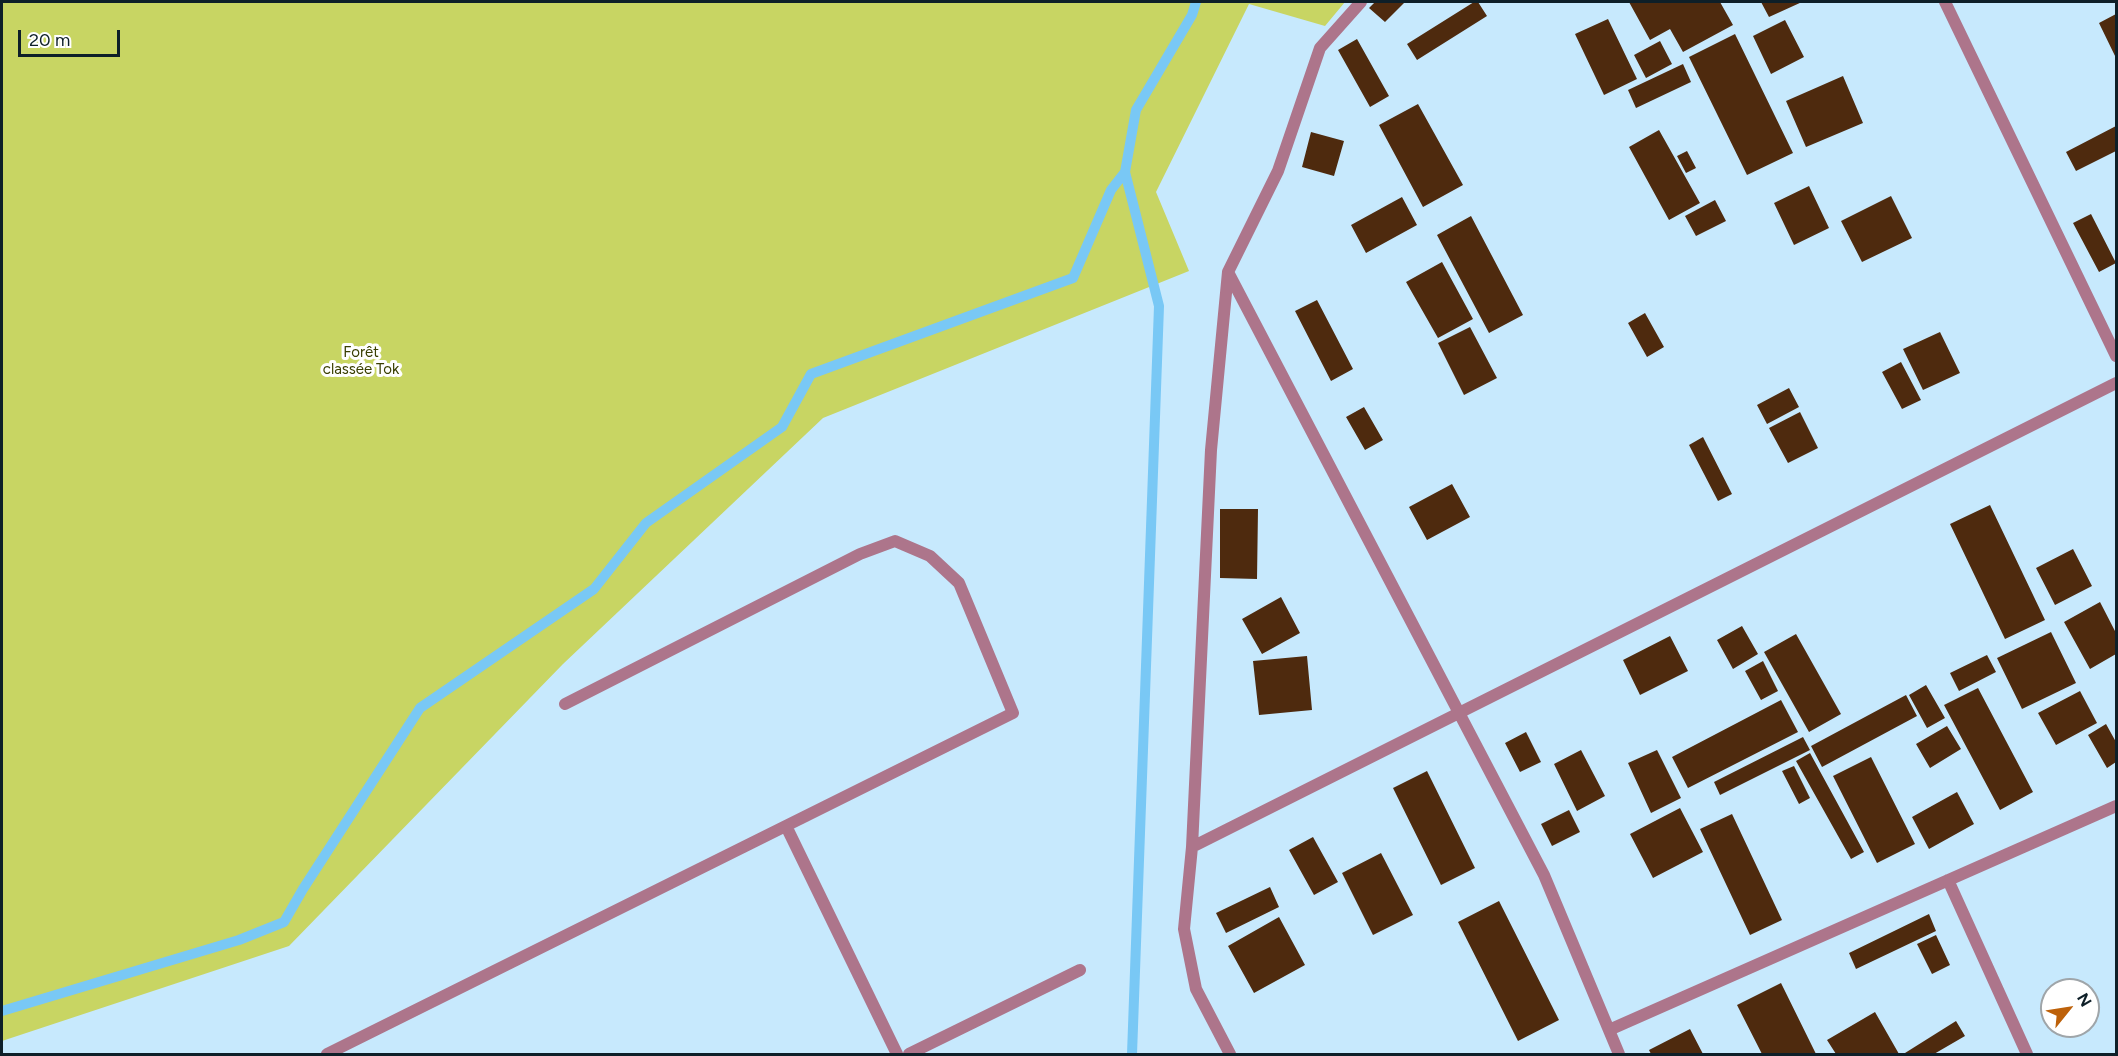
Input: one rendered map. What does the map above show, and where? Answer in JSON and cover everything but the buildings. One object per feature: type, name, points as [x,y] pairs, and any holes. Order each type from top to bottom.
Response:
[{"type":"street","points":[[1230,1054],[1196,989],[1184,929],[1192,847],[1211,450],[1228,272],[1278,171],[1320,48],[1361,2]]},
{"type":"street","points":[[1945,2],[2116,356]]},
{"type":"street","points":[[1228,272],[1544,875],[1619,1054]]},
{"type":"street","points":[[1192,847],[2116,383]]},
{"type":"street","points":[[327,1054],[1013,713],[959,583],[930,556],[894,542],[860,554],[565,704]]},
{"type":"street","points":[[1609,1030],[2116,806]]},
{"type":"street","points":[[786,826],[897,1054]]},
{"type":"street","points":[[1948,880],[2027,1054]]},
{"type":"street","points":[[909,1054],[1080,970]]},
{"type":"green space","name":"Forêt classée Tok","points":[[2,2],[1345,2],[1325,26],[1249,4],[1156,192],[1189,271],[823,418],[563,664],[289,946],[2,1041]]},
{"type":"waterway","points":[[2,1011],[239,940],[284,922],[420,708],[594,589],[646,523],[782,427],[811,374],[1073,278],[1111,190],[1125,172],[1136,110],[1192,15],[1196,2]]},
{"type":"waterway","points":[[1125,172],[1159,306],[1132,1054]]}]
